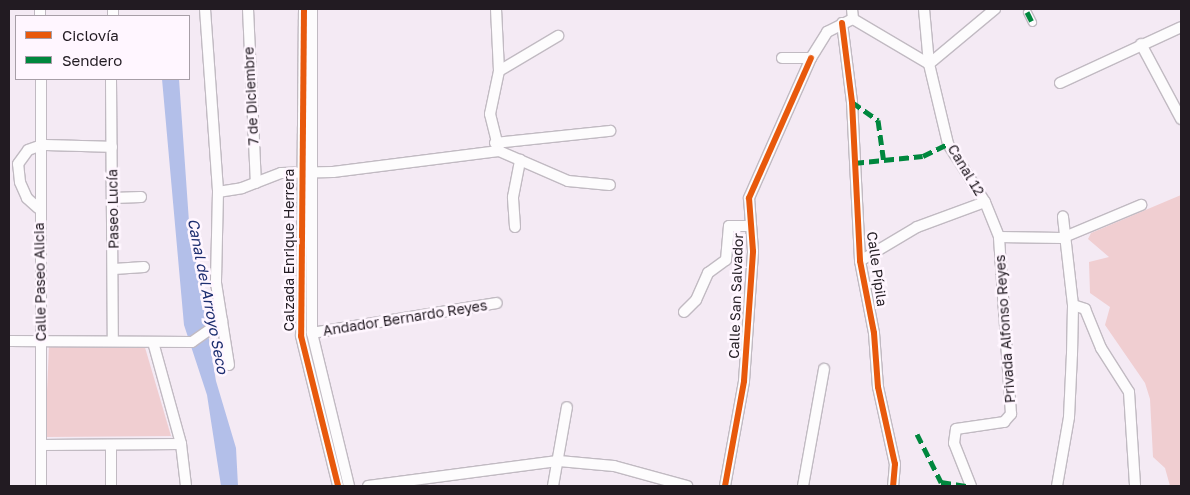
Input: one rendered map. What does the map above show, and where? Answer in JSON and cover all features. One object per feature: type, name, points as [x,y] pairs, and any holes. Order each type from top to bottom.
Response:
[{"type":"street","points":[[205,9],[218,192],[215,257],[229,365]]},
{"type":"street","name":"7 de Diciembre","points":[[248,9],[256,184]]},
{"type":"street","name":"Calzada Enrique Herrera","points":[[304,9],[300,171],[302,336],[338,486]]},
{"type":"street","name":"Calzada Enrique Herrera","points":[[312,9],[312,333],[349,486]]},
{"type":"street","points":[[496,9],[499,71],[490,114],[497,147],[520,160],[568,181],[610,185]]},
{"type":"street","name":"Canal 12","points":[[924,9],[929,64],[948,144],[985,202],[999,237]]},
{"type":"street","points":[[852,14],[929,64],[995,9]]},
{"type":"street","points":[[1027,12],[1032,22]]},
{"type":"street","name":"Calle San Salvador","points":[[725,486],[744,381],[754,181],[811,58],[827,32],[852,14]]},
{"type":"street","name":"Calle Pípila","points":[[842,23],[852,102],[860,261],[895,464],[893,486]]},
{"type":"street","points":[[1060,83],[1181,27]]},
{"type":"street","points":[[499,71],[558,36]]},
{"type":"street","points":[[1141,44],[1181,120]]},
{"type":"street","points":[[782,58],[811,58]]},
{"type":"street","name":"Calle Paseo Alicia","points":[[41,80],[42,145],[38,208],[41,341],[41,486]]},
{"type":"street","name":"Paseo Lucía","points":[[111,80],[114,338]]},
{"type":"street","points":[[218,192],[256,184],[281,173],[300,171],[312,173],[610,131]]},
{"type":"street","points":[[38,208],[22,190],[18,164],[28,150],[42,145],[112,147]]},
{"type":"street","points":[[515,227],[513,197],[520,160]]},
{"type":"street","points":[[113,198],[141,197]]},
{"type":"street","points":[[860,261],[917,228],[985,202]]},
{"type":"street","points":[[999,237],[1062,238],[1142,205]]},
{"type":"street","points":[[1057,486],[1069,417],[1073,305],[1062,238],[1063,217]]},
{"type":"street","points":[[684,312],[692,303],[708,273],[726,260],[729,226],[751,226]]},
{"type":"street","name":"Privada Alfonso Reyes","points":[[971,486],[954,443],[956,429],[1008,421],[999,237]]},
{"type":"street","points":[[114,269],[144,267]]},
{"type":"street","name":"Andador Bernardo Reyes","points":[[312,333],[497,303]]},
{"type":"street","points":[[1073,305],[1085,309],[1101,348],[1129,392],[1135,486]]},
{"type":"street","points":[[9,340],[41,341],[114,338],[153,342],[192,342],[222,321]]},
{"type":"street","points":[[153,342],[181,444],[186,486]]},
{"type":"street","points":[[803,486],[824,369]]},
{"type":"street","points":[[553,486],[568,407]]},
{"type":"street","points":[[41,445],[111,447],[181,444]]},
{"type":"street","points":[[111,447],[111,486]]},
{"type":"street","points":[[368,486],[559,461],[614,466],[687,486]]},
{"type":"shaded area","points":[[1181,195],[1181,486],[1170,486],[1165,468],[1153,457],[1150,399],[1145,383],[1105,325],[1110,307],[1090,293],[1089,262],[1109,257],[1088,239],[1091,233]]},
{"type":"shaded area","points":[[144,344],[171,436],[45,437],[49,346]]},
{"type":"water","points":[[162,80],[179,80],[189,222],[216,381],[236,448],[238,486],[221,486],[207,395],[184,325]]},
{"type":"marked path","points":[[1027,12],[1032,22]]},
{"type":"marked path","points":[[852,102],[878,120],[884,163]]},
{"type":"marked path","points":[[854,163],[923,156],[948,144]]},
{"type":"marked path","points":[[917,434],[941,482],[966,486]]},
{"type":"cycle path","points":[[304,9],[301,336],[338,486]]},
{"type":"cycle path","points":[[842,23],[852,102],[860,261],[874,333],[878,387],[895,464],[893,486]]},
{"type":"cycle path","points":[[725,486],[744,381],[753,251],[749,198],[811,58]]},
{"type":"water label","name":"Canal del Arroyo Seco","points":[[208,296]]}]
